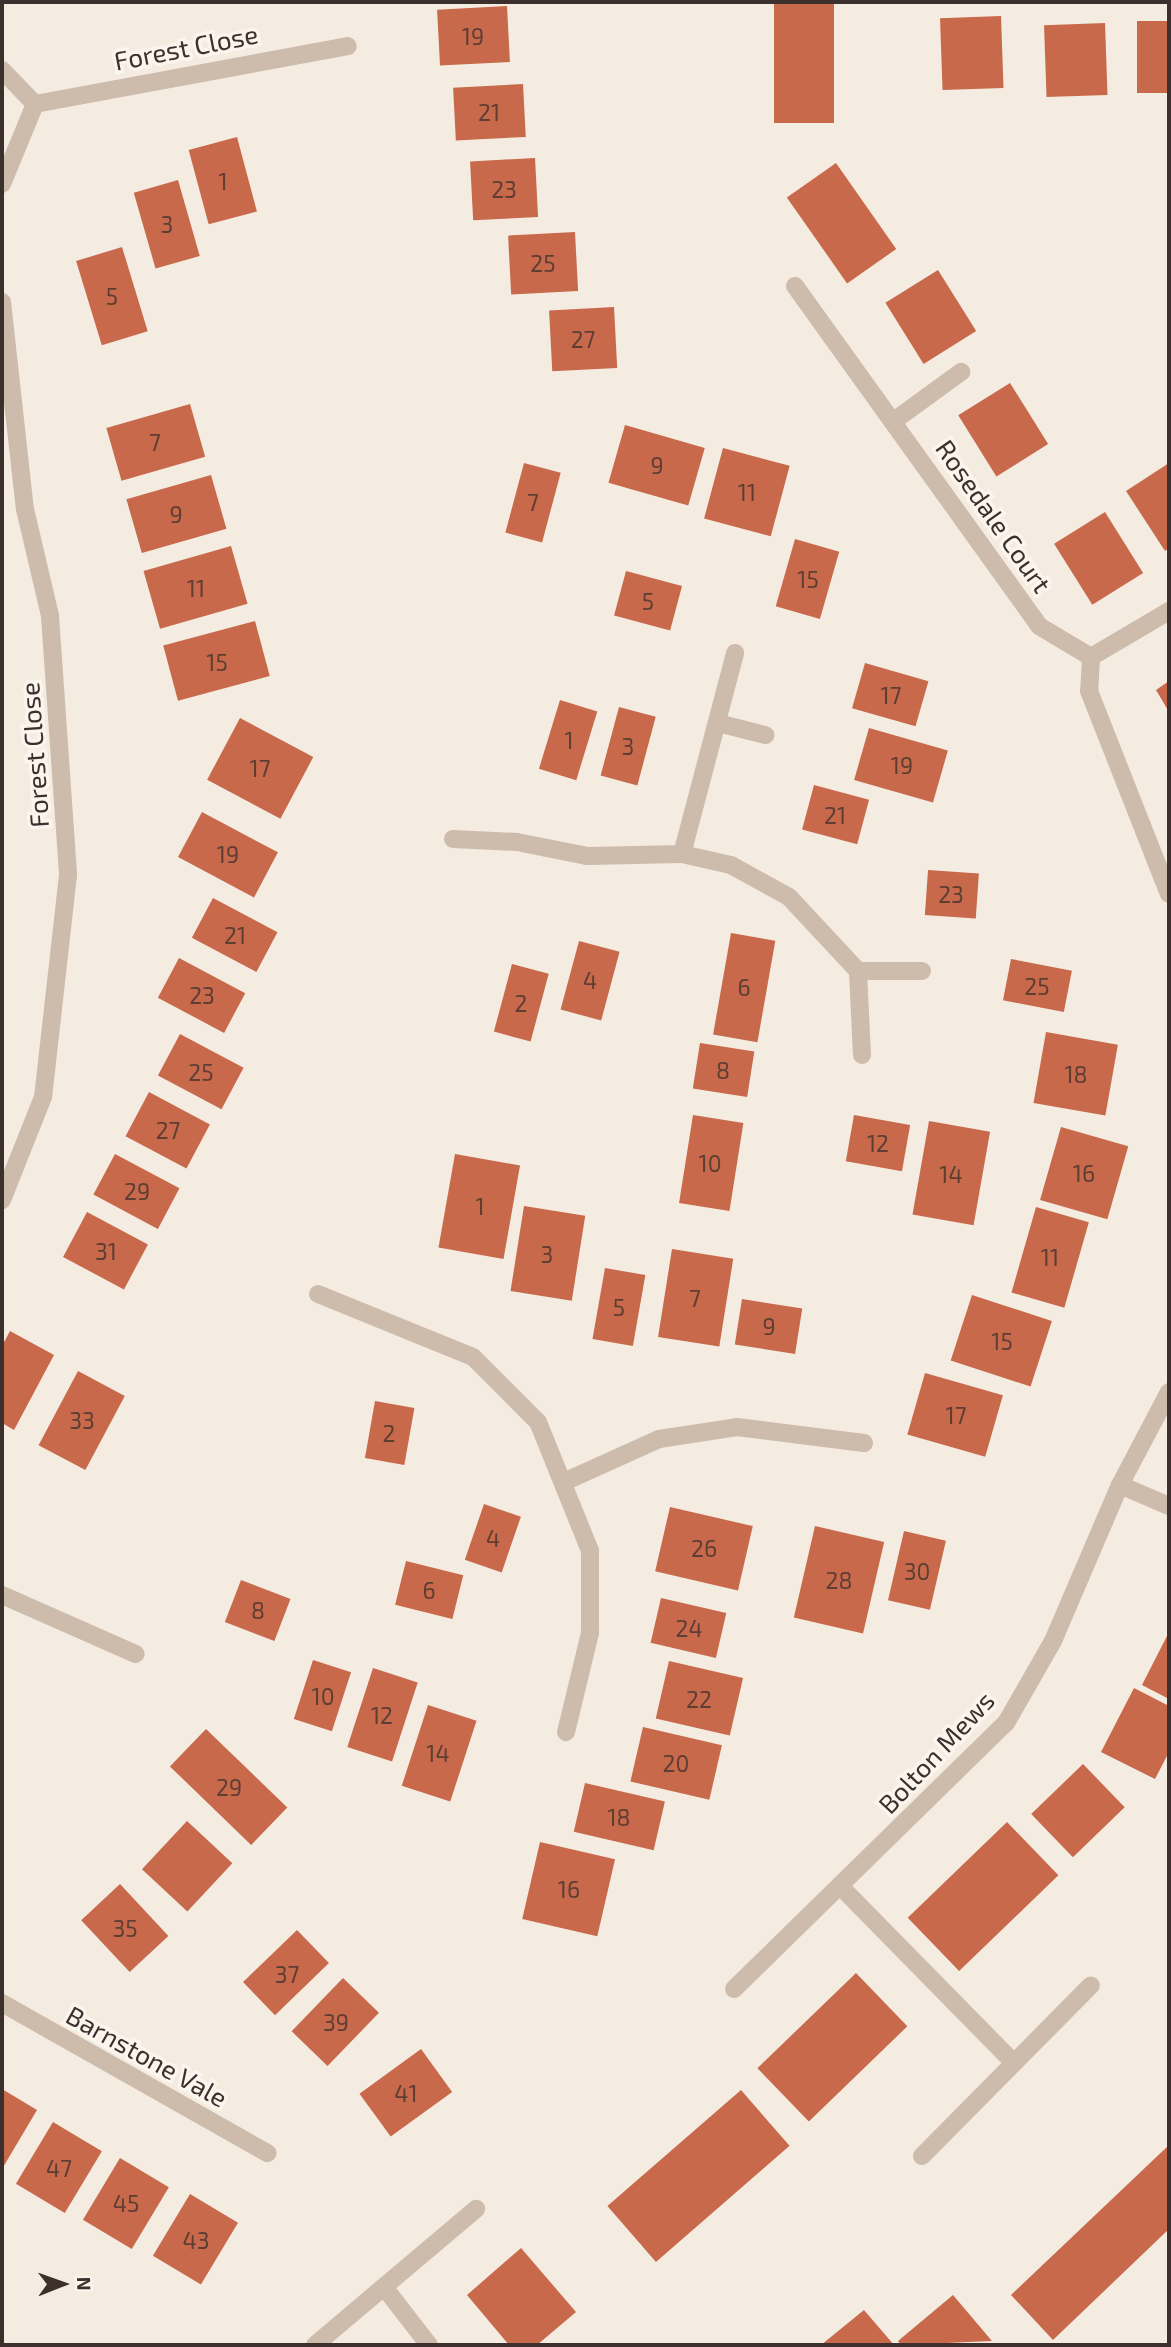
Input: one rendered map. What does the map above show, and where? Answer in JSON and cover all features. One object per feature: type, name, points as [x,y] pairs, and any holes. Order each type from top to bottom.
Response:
[{"type":"street","name":"Forest Close","points":[[34,104],[348,46]]},
{"type":"street","points":[[2,70],[34,104],[2,184]]},
{"type":"street","name":"Rosedale Court","points":[[794,286],[895,420],[1040,626],[1091,657]]},
{"type":"street","name":"Forest Close","points":[[2,302],[25,509],[50,616],[68,875],[43,1097],[2,1200]]},
{"type":"street","points":[[895,420],[961,372]]},
{"type":"street","points":[[1169,611],[1091,657],[1088,691],[1169,894]]},
{"type":"street","points":[[682,854],[735,653]]},
{"type":"street","points":[[718,723],[765,735]]},
{"type":"street","points":[[453,839],[517,842],[587,856],[682,854],[731,865],[789,897],[858,971],[862,1055]]},
{"type":"street","points":[[858,971],[922,971]]},
{"type":"street","points":[[318,1294],[473,1357],[538,1422],[566,1481],[590,1551],[590,1633],[566,1732]]},
{"type":"street","name":"Bolton Mews","points":[[734,1989],[842,1888],[1006,1723],[1053,1641],[1120,1485],[1169,1392]]},
{"type":"street","points":[[566,1481],[659,1439],[737,1427],[864,1443]]},
{"type":"street","points":[[1120,1485],[1169,1506]]},
{"type":"street","points":[[2,1595],[136,1654]]},
{"type":"street","points":[[842,1888],[1014,2063]]},
{"type":"street","points":[[922,2155],[1091,1985]]},
{"type":"street","name":"Barnstone Vale","points":[[2,2003],[267,2154]]},
{"type":"street","points":[[314,2345],[476,2209]]},
{"type":"street","points":[[384,2287],[429,2345]]},
{"type":"building","points":[[774,2],[834,2],[834,123],[774,123]]},
{"type":"building","points":[[507,6],[510,62],[440,66],[437,10]]},
{"type":"building","points":[[1001,16],[1004,88],[943,90],[940,18]]},
{"type":"building","points":[[1137,21],[1169,21],[1169,93],[1137,93]]},
{"type":"building","points":[[1105,23],[1108,95],[1047,97],[1044,25]]},
{"type":"building","points":[[523,84],[526,137],[456,141],[453,88]]},
{"type":"building","points":[[237,137],[257,211],[209,224],[189,150]]},
{"type":"building","points":[[535,158],[538,217],[473,220],[470,161]]},
{"type":"building","points":[[836,163],[896,249],[847,283],[787,197]]},
{"type":"building","points":[[178,180],[200,256],[156,269],[134,193]]},
{"type":"building","points":[[575,232],[578,291],[511,294],[508,236]]},
{"type":"building","points":[[122,247],[148,331],[102,345],[76,261]]},
{"type":"building","points":[[938,270],[976,331],[924,364],[885,303]]},
{"type":"building","points":[[614,307],[617,368],[552,371],[549,310]]},
{"type":"building","points":[[1010,383],[1048,444],[996,476],[958,415]]},
{"type":"building","points":[[190,404],[205,457],[122,481],[106,428]]},
{"type":"building","points":[[625,425],[705,448],[688,506],[608,483]]},
{"type":"building","points":[[723,448],[790,466],[771,536],[704,519]]},
{"type":"building","points":[[524,463],[561,473],[542,542],[505,533]]},
{"type":"building","points":[[1169,463],[1169,548],[1165,551],[1126,491]]},
{"type":"building","points":[[211,475],[226,529],[142,553],[126,499]]},
{"type":"building","points":[[1105,512],[1143,573],[1092,605],[1054,544]]},
{"type":"building","points":[[795,539],[839,552],[820,619],[776,606]]},
{"type":"building","points":[[231,546],[248,604],[160,629],[144,571]]},
{"type":"building","points":[[626,571],[682,586],[670,630],[614,615]]},
{"type":"building","points":[[255,621],[270,676],[178,701],[163,646]]},
{"type":"building","points":[[865,663],[928,681],[915,726],[852,708]]},
{"type":"building","points":[[1169,681],[1169,712],[1156,690]]},
{"type":"building","points":[[560,700],[597,711],[576,780],[539,769]]},
{"type":"building","points":[[619,707],[656,717],[637,785],[601,776]]},
{"type":"building","points":[[240,718],[313,757],[280,819],[207,780]]},
{"type":"building","points":[[869,728],[948,751],[933,803],[854,780]]},
{"type":"building","points":[[814,785],[869,800],[857,844],[802,829]]},
{"type":"building","points":[[202,812],[278,852],[254,897],[178,857]]},
{"type":"building","points":[[928,870],[979,874],[976,918],[925,915]]},
{"type":"building","points":[[213,898],[277,932],[256,972],[192,938]]},
{"type":"building","points":[[731,933],[775,941],[757,1042],[713,1034]]},
{"type":"building","points":[[579,941],[620,952],[601,1020],[561,1010]]},
{"type":"building","points":[[179,958],[245,993],[224,1033],[158,998]]},
{"type":"building","points":[[1011,959],[1072,971],[1064,1012],[1003,1000]]},
{"type":"building","points":[[512,964],[549,974],[531,1041],[494,1032]]},
{"type":"building","points":[[1046,1032],[1118,1045],[1105,1116],[1033,1103]]},
{"type":"building","points":[[180,1034],[244,1068],[222,1109],[158,1075]]},
{"type":"building","points":[[700,1043],[754,1052],[747,1097],[693,1088]]},
{"type":"building","points":[[149,1092],[210,1124],[186,1169],[126,1136]]},
{"type":"building","points":[[693,1115],[743,1123],[729,1211],[679,1203]]},
{"type":"building","points":[[854,1115],[910,1125],[902,1171],[846,1161]]},
{"type":"building","points":[[929,1121],[990,1132],[974,1225],[913,1215]]},
{"type":"building","points":[[1061,1127],[1128,1146],[1107,1219],[1040,1200]]},
{"type":"building","points":[[115,1154],[179,1188],[158,1229],[93,1195]]},
{"type":"building","points":[[455,1154],[520,1165],[504,1259],[439,1248]]},
{"type":"building","points":[[524,1206],[585,1216],[572,1301],[511,1291]]},
{"type":"building","points":[[1036,1207],[1089,1222],[1064,1308],[1011,1293]]},
{"type":"building","points":[[87,1212],[148,1244],[124,1289],[63,1257]]},
{"type":"building","points":[[672,1249],[733,1259],[719,1347],[658,1337]]},
{"type":"building","points":[[605,1268],[645,1275],[633,1346],[592,1339]]},
{"type":"building","points":[[972,1295],[1052,1321],[1031,1387],[951,1361]]},
{"type":"building","points":[[742,1299],[802,1309],[795,1354],[735,1344]]},
{"type":"building","points":[[10,1331],[54,1355],[14,1430],[2,1423],[2,1346]]},
{"type":"building","points":[[78,1371],[125,1396],[85,1470],[39,1445]]},
{"type":"building","points":[[925,1373],[1003,1395],[985,1457],[907,1435]]},
{"type":"building","points":[[375,1401],[414,1408],[404,1465],[365,1458]]},
{"type":"building","points":[[484,1504],[521,1517],[502,1572],[465,1560]]},
{"type":"building","points":[[670,1507],[753,1526],[738,1590],[655,1571]]},
{"type":"building","points":[[815,1526],[884,1542],[863,1634],[794,1618]]},
{"type":"building","points":[[904,1531],[946,1541],[930,1610],[888,1600]]},
{"type":"building","points":[[406,1561],[463,1575],[452,1619],[395,1605]]},
{"type":"building","points":[[241,1580],[290,1599],[274,1641],[225,1622]]},
{"type":"building","points":[[661,1598],[726,1613],[716,1658],[651,1643]]},
{"type":"building","points":[[1169,1632],[1169,1699],[1142,1685]]},
{"type":"building","points":[[313,1660],[351,1672],[332,1731],[294,1719]]},
{"type":"building","points":[[669,1661],[743,1678],[730,1736],[656,1718]]},
{"type":"building","points":[[373,1668],[418,1683],[392,1761],[347,1747]]},
{"type":"building","points":[[1134,1688],[1169,1706],[1169,1752],[1155,1779],[1101,1752]]},
{"type":"building","points":[[428,1705],[477,1721],[450,1802],[402,1786]]},
{"type":"building","points":[[643,1727],[722,1745],[709,1800],[630,1782]]},
{"type":"building","points":[[206,1729],[287,1807],[251,1845],[170,1766]]},
{"type":"building","points":[[1083,1764],[1125,1807],[1073,1857],[1031,1814]]},
{"type":"building","points":[[585,1783],[665,1801],[654,1850],[574,1832]]},
{"type":"building","points":[[187,1821],[232,1863],[187,1912],[142,1869]]},
{"type":"building","points":[[1007,1822],[1058,1875],[959,1971],[908,1918]]},
{"type":"building","points":[[540,1842],[615,1859],[597,1936],[522,1919]]},
{"type":"building","points":[[120,1884],[168,1936],[130,1972],[81,1920]]},
{"type":"building","points":[[297,1930],[329,1963],[275,2015],[243,1982]]},
{"type":"building","points":[[856,1973],[907,2026],[809,2121],[757,2068]]},
{"type":"building","points":[[343,1978],[379,2013],[328,2066],[292,2031]]},
{"type":"building","points":[[421,2049],[452,2092],[391,2137],[360,2094]]},
{"type":"building","points":[[2,2089],[37,2110],[2,2169]]},
{"type":"building","points":[[741,2090],[790,2146],[656,2262],[607,2206]]},
{"type":"building","points":[[53,2122],[102,2151],[65,2213],[16,2184]]},
{"type":"building","points":[[1169,2145],[1169,2229],[1053,2340],[1011,2295]]},
{"type":"building","points":[[120,2158],[169,2187],[132,2249],[83,2220]]},
{"type":"building","points":[[190,2194],[238,2223],[201,2285],[153,2256]]},
{"type":"building","points":[[521,2248],[576,2312],[537,2345],[509,2345],[467,2295]]},
{"type":"building","points":[[953,2295],[992,2341],[901,2345],[898,2341]]},
{"type":"building","points":[[864,2310],[894,2345],[821,2345]]}]
